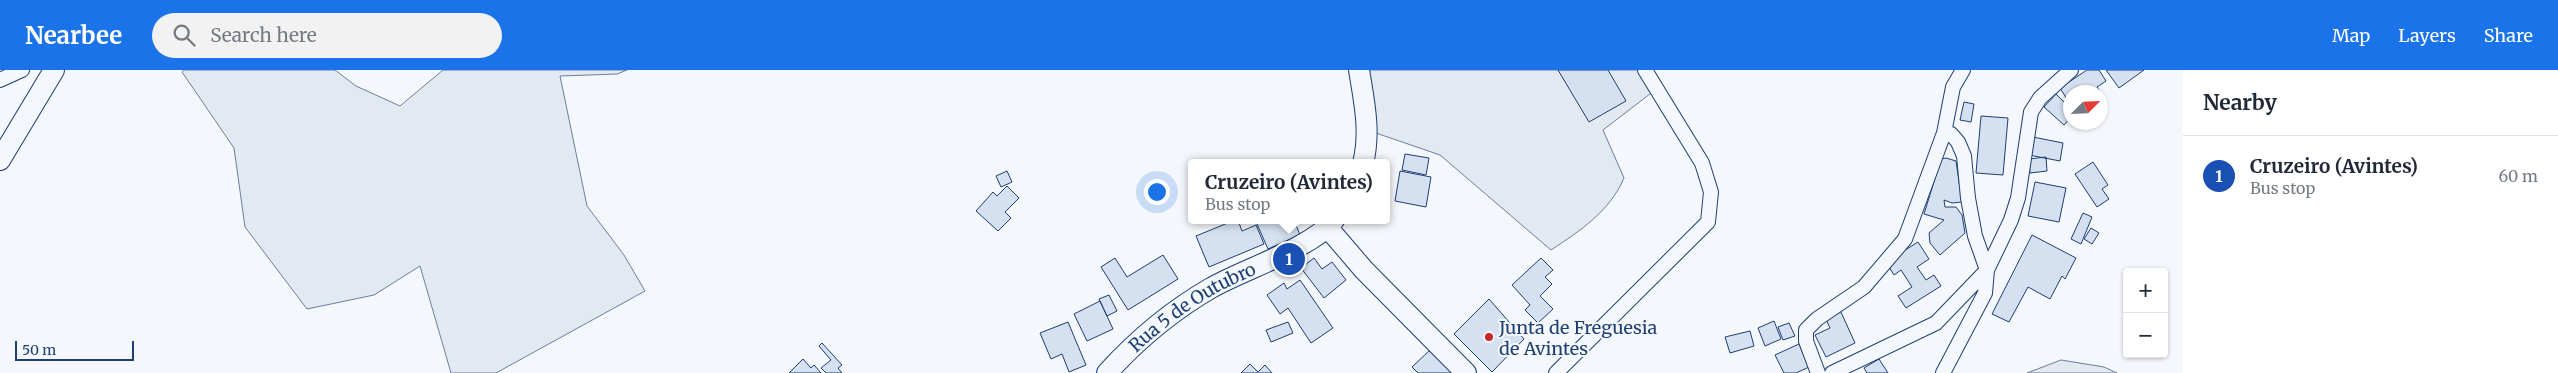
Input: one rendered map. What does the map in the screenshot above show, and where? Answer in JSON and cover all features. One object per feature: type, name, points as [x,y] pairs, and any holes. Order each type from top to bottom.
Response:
[{"type":"street","points":[[0,80],[22,70]]},
{"type":"street","points":[[0,160],[54,70]]},
{"type":"street","points":[[1359,70],[1366,114],[1367,148],[1364,159]]},
{"type":"street","points":[[1556,373],[1708,222],[1711,192],[1702,163],[1645,70]]},
{"type":"street","points":[[1818,373],[1806,341],[1806,330],[1817,319],[1864,287],[1905,239],[1944,133],[1953,87],[1963,70]]},
{"type":"street","points":[[1832,373],[1936,323],[1987,270],[2011,220],[2018,198],[2031,112],[2040,98],[2071,70]]},
{"type":"street","points":[[1943,373],[1985,292],[1987,270],[1975,236],[1968,198],[1964,156],[1958,142],[1951,134],[1944,133]]},
{"type":"street","name":"Rua 5 de Outubro","points":[[1107,373],[1162,322],[1210,288],[1317,236],[1334,224]]},
{"type":"street","points":[[1335,224],[1349,253],[1466,373]]},
{"type":"shaded area","points":[[184,70],[335,70],[356,86],[400,106],[443,70],[627,70],[617,74],[560,76],[587,206],[624,255],[645,291],[496,373],[451,373],[420,266],[374,295],[307,309],[245,227],[234,148],[182,72]]},
{"type":"shaded area","points":[[1366,70],[1651,70],[1659,87],[1603,130],[1624,178],[1611,200],[1593,219],[1551,250],[1440,155],[1376,133]]},
{"type":"shaded area","points":[[2061,360],[2104,367],[2117,373],[2027,373]]},
{"type":"building","points":[[1558,70],[1608,70],[1626,101],[1589,122]]},
{"type":"building","points":[[2087,70],[2099,70],[2106,81],[2100,85],[2064,85]]},
{"type":"building","points":[[2106,70],[2144,70],[2119,88]]},
{"type":"building","points":[[2056,94],[2063,101],[2063,124],[2044,107]]},
{"type":"building","points":[[1964,102],[1974,104],[1971,122],[1960,120]]},
{"type":"building","points":[[1981,116],[2008,118],[2003,175],[1976,173]]},
{"type":"building","points":[[2033,137],[2063,143],[2060,161],[2029,155]]},
{"type":"building","points":[[1405,154],[1429,158],[1426,175],[1402,170]]},
{"type":"building","points":[[2046,157],[2047,171],[2030,173],[2029,159]]},
{"type":"building","points":[[1946,158],[1956,161],[1962,202],[1952,203],[1944,200],[1945,207],[1956,207],[1962,215],[1965,233],[1940,255],[1930,243],[1929,233],[1944,220],[1924,214],[1941,159]]},
{"type":"building","points":[[2093,162],[2108,185],[2102,189],[2109,199],[2097,207],[2075,174]]},
{"type":"building","points":[[1007,171],[1012,182],[1001,187],[996,176]]},
{"type":"building","points":[[1400,171],[1431,177],[1426,207],[1395,201]]},
{"type":"building","points":[[2035,182],[2066,188],[2059,222],[2028,216]]},
{"type":"building","points":[[1007,186],[1019,198],[1005,212],[1011,218],[998,231],[976,211],[993,192],[997,196]]},
{"type":"building","points":[[2083,213],[2092,217],[2081,244],[2071,239]]},
{"type":"building","points":[[1225,224],[1239,224],[1242,231],[1256,225],[1264,244],[1209,267],[1196,236]]},
{"type":"building","points":[[1257,224],[1296,224],[1300,235],[1268,249]]},
{"type":"building","points":[[2091,228],[2099,233],[2092,244],[2084,239]]},
{"type":"building","points":[[2032,235],[2076,258],[2065,279],[2062,276],[2050,299],[2028,287],[2009,322],[1992,314]]},
{"type":"building","points":[[1918,242],[1929,259],[1917,267],[1926,280],[1934,275],[1941,286],[1906,308],[1898,296],[1912,287],[1901,270],[1894,275],[1886,262]]},
{"type":"building","points":[[1163,255],[1178,279],[1128,310],[1101,267],[1115,258],[1127,277]]},
{"type":"building","points":[[1314,258],[1322,269],[1332,262],[1346,280],[1324,298],[1301,268]]},
{"type":"building","points":[[1541,258],[1553,270],[1545,277],[1552,284],[1540,296],[1553,309],[1538,323],[1525,310],[1530,305],[1512,285]]},
{"type":"building","points":[[1300,280],[1333,328],[1311,343],[1288,308],[1280,314],[1267,295],[1284,283],[1287,289]]},
{"type":"building","points":[[1109,295],[1117,311],[1107,316],[1099,299]]},
{"type":"building","name":"Junta de Freguesia de Avintes","points":[[1489,299],[1524,339],[1492,372],[1454,334]]},
{"type":"building","points":[[1100,301],[1113,329],[1087,341],[1074,314]]},
{"type":"building","points":[[1840,310],[1855,343],[1826,357],[1815,335],[1830,328],[1825,317]]},
{"type":"building","points":[[1774,321],[1781,339],[1765,346],[1758,328]]},
{"type":"building","points":[[1068,322],[1086,365],[1069,372],[1062,354],[1051,359],[1040,333]]},
{"type":"building","points":[[1288,322],[1293,333],[1271,342],[1266,330]]},
{"type":"building","points":[[1789,323],[1795,336],[1783,340],[1778,327]]},
{"type":"building","points":[[1750,331],[1754,346],[1730,353],[1725,337]]},
{"type":"building","points":[[822,343],[842,365],[838,368],[842,373],[826,373],[821,368],[831,360],[819,346]]},
{"type":"building","points":[[1799,344],[1809,367],[1796,373],[1784,373],[1775,355]]},
{"type":"building","points":[[1431,349],[1454,373],[1418,373],[1412,367]]},
{"type":"building","points":[[803,359],[811,368],[814,365],[821,373],[789,373]]},
{"type":"building","points":[[1879,359],[1888,373],[1867,373],[1864,368]]},
{"type":"building","points":[[1250,364],[1258,372],[1265,365],[1272,373],[1241,373]]},
{"type":"place","name":"Cruzeiro (Avintes)","points":[[1289,259]]},
{"type":"place","name":"Junta de Freguesia de Avintes","points":[[1489,337]]}]
